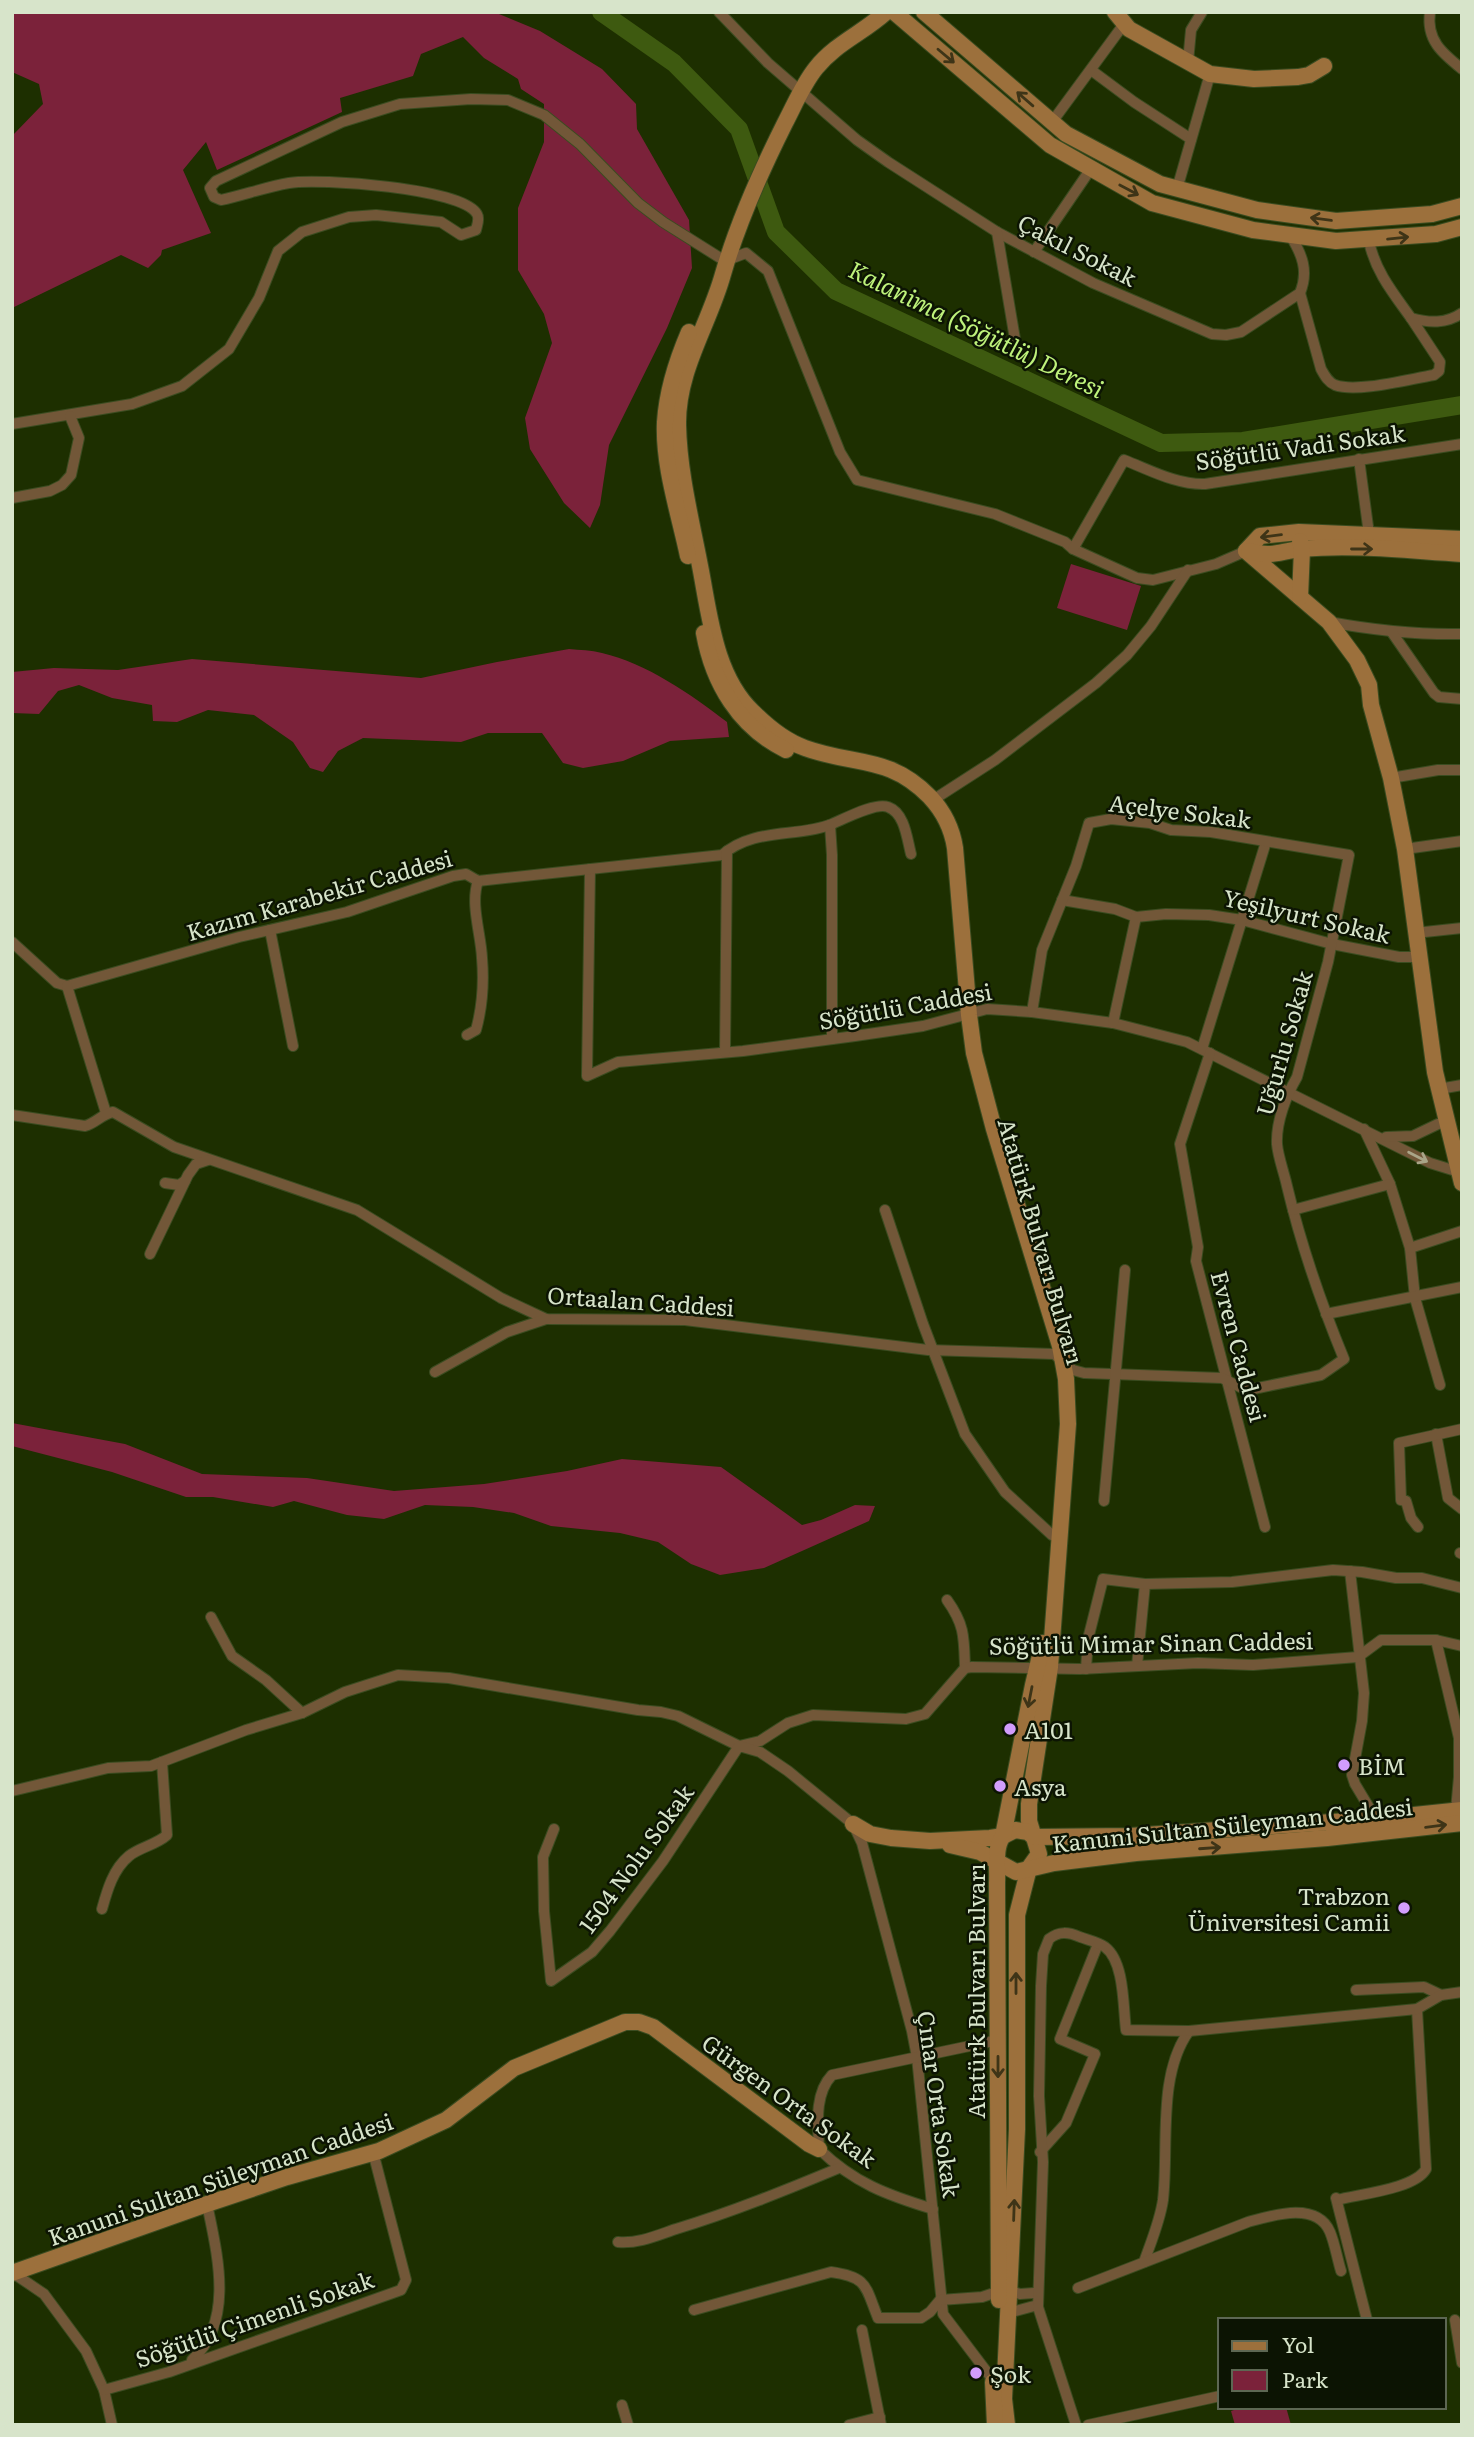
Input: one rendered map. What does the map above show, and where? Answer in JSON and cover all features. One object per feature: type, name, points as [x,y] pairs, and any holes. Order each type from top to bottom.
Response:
[{"type":"street","name":"Çakıl Sokak","points":[[719,12],[768,63],[857,140],[997,232],[1093,283],[1212,334],[1226,335],[1241,332],[1300,293]]},
{"type":"street","name":"Atatürk Bulvarı Bulvarı","points":[[886,12],[836,46],[817,66],[801,91],[770,153],[728,254],[683,383],[678,425],[700,564],[724,668],[740,697],[752,711],[788,741],[815,751],[896,771],[933,800],[948,822],[956,848],[965,1014]]},
{"type":"street","points":[[894,12],[1050,145],[1152,203],[1253,230],[1336,242],[1436,234],[1462,227]]},
{"type":"street","points":[[924,12],[1066,134],[1148,178],[1257,210],[1336,221],[1433,214],[1462,206]]},
{"type":"street","points":[[1188,62],[1191,30],[1202,12]]},
{"type":"street","points":[[1430,12],[1431,37],[1462,69]]},
{"type":"street","points":[[1052,122],[1091,70],[1119,18],[1210,74],[1254,79],[1298,77],[1309,75],[1324,66]]},
{"type":"street","points":[[1091,70],[1191,139]]},
{"type":"street","points":[[1177,188],[1210,74]]},
{"type":"street","points":[[12,424],[132,404],[182,386],[229,349],[260,298],[278,251],[302,232],[349,216],[376,215],[440,222],[461,235],[476,230],[479,219],[465,204],[412,188],[312,181],[290,183],[221,200],[214,197],[210,188],[216,181],[342,122],[400,104],[471,99],[508,100],[544,115],[580,144],[638,203],[663,222],[728,254],[746,253],[768,271],[840,452],[858,480],[995,514],[1065,542],[1073,549],[1137,578],[1165,578],[1216,564],[1246,551],[1260,536],[1299,533],[1462,538]]},
{"type":"street","points":[[1034,252],[1090,170]]},
{"type":"street","points":[[997,232],[1015,340]]},
{"type":"street","points":[[1290,235],[1300,250],[1305,267],[1304,285],[1300,293],[1321,369],[1327,380],[1336,385],[1356,388],[1434,375],[1439,371],[1440,362],[1380,274],[1369,240]]},
{"type":"street","name":"Atatürk Bulvarı Bulvarı","points":[[728,254],[716,268],[678,360],[665,422],[668,460],[708,658],[735,709],[759,733],[777,746],[822,762],[894,779],[907,787],[940,822],[948,846],[965,1014],[979,1074],[1059,1358],[1068,1424],[1030,1789],[1029,1821],[1038,1854],[1029,1868],[1017,1915],[1017,2130],[1005,2291],[993,2380],[995,2425]]},
{"type":"street","points":[[1411,318],[1432,322],[1452,319],[1462,313]]},
{"type":"street","points":[[12,498],[50,491],[62,485],[71,475],[79,438],[70,416]]},
{"type":"street","name":"Söğütlü Vadi Sokak","points":[[1073,549],[1124,460],[1193,484],[1462,444]]},
{"type":"street","points":[[1359,459],[1369,534]]},
{"type":"street","points":[[1299,533],[1302,549],[1300,597]]},
{"type":"street","points":[[1246,551],[1266,556],[1302,549],[1380,549],[1462,554]]},
{"type":"street","points":[[1246,551],[1329,622],[1357,660],[1369,685],[1371,705],[1391,778],[1405,849],[1418,957],[1439,1089],[1454,1123],[1460,1177]]},
{"type":"street","points":[[933,800],[995,760],[1096,683],[1127,655],[1151,626],[1188,570]]},
{"type":"street","points":[[1329,622],[1391,631],[1462,634]]},
{"type":"street","points":[[1391,631],[1434,693],[1440,697],[1462,699]]},
{"type":"street","points":[[1391,778],[1438,770],[1462,770]]},
{"type":"street","name":"Kazım Karabekir Caddesi","points":[[66,986],[270,930],[347,912],[453,876],[466,874],[478,881],[722,855],[762,836],[830,825],[842,818],[882,806],[891,808],[902,823],[911,854]]},
{"type":"street","name":"Açelye Sokak","points":[[1062,900],[1076,866],[1089,822],[1100,819],[1150,823],[1171,830],[1211,832],[1349,855]]},
{"type":"street","points":[[830,825],[832,1039]]},
{"type":"street","points":[[1405,849],[1462,841]]},
{"type":"street","name":"Evren Caddesi","points":[[1265,1527],[1196,1261],[1198,1247],[1181,1156],[1182,1135],[1266,842]]},
{"type":"street","points":[[725,1052],[727,851]]},
{"type":"street","name":"Uğurlu Sokak","points":[[1344,1359],[1326,1314],[1293,1210],[1277,1144],[1288,1094],[1297,1077],[1332,944],[1349,855]]},
{"type":"street","name":"Söğütlü Caddesi","points":[[590,869],[587,1076],[618,1062],[725,1052],[923,1026],[986,1009],[1032,1012],[1113,1023],[1181,1040],[1460,1177]]},
{"type":"street","points":[[467,1035],[475,1030],[481,1012],[483,960],[476,903],[478,881]]},
{"type":"street","points":[[1032,1012],[1042,950],[1062,900]]},
{"type":"street","name":"Yeşilyurt Sokak","points":[[1062,900],[1115,909],[1136,918],[1166,914],[1209,915],[1242,920],[1332,944],[1399,957],[1418,957]]},
{"type":"street","points":[[1113,1023],[1136,918]]},
{"type":"street","points":[[1415,933],[1462,928]]},
{"type":"street","points":[[270,930],[293,1046]]},
{"type":"street","points":[[12,942],[57,983],[66,986],[106,1113],[85,1126],[12,1115]]},
{"type":"street","points":[[1439,1089],[1462,1085]]},
{"type":"street","name":"Ortaalan Caddesi","points":[[106,1113],[113,1112],[174,1147],[357,1210],[501,1298],[546,1319],[685,1320],[932,1350],[1059,1358],[1073,1370],[1084,1373],[1222,1378],[1242,1388],[1253,1389],[1307,1380],[1321,1375],[1344,1359]]},
{"type":"street","points":[[1380,1136],[1402,1138],[1413,1136],[1438,1124],[1454,1123]]},
{"type":"street","points":[[1364,1129],[1390,1184],[1410,1248],[1415,1298],[1440,1385]]},
{"type":"street","points":[[150,1254],[185,1181],[196,1164],[208,1160]]},
{"type":"street","points":[[165,1183],[179,1185],[185,1181]]},
{"type":"street","points":[[1293,1210],[1390,1184]]},
{"type":"street","points":[[885,1210],[932,1350],[965,1434],[1005,1492],[1052,1535]]},
{"type":"street","points":[[1410,1248],[1462,1231]]},
{"type":"street","points":[[1104,1501],[1125,1270]]},
{"type":"street","points":[[1326,1314],[1462,1287]]},
{"type":"street","points":[[435,1371],[506,1332],[546,1319]]},
{"type":"street","name":"Atatürk Bulvarı Bulvarı","points":[[1007,2425],[1004,2399],[1008,2313],[1005,2291],[998,2040],[997,1848],[1003,1836],[1044,1668],[1060,1429],[1059,1358]]},
{"type":"street","points":[[1418,1527],[1411,1518],[1406,1501],[1401,1500],[1399,1443],[1462,1429]]},
{"type":"street","points":[[1436,1434],[1448,1498],[1462,1509]]},
{"type":"street","points":[[1350,1571],[1364,1704],[1352,1775],[1376,1819]]},
{"type":"street","points":[[1086,1669],[1088,1639],[1103,1579],[1145,1584],[1232,1582],[1315,1572],[1350,1571],[1437,1581],[1462,1588]]},
{"type":"street","points":[[1137,1666],[1145,1584]]},
{"type":"street","points":[[947,1600],[964,1629],[965,1668]]},
{"type":"street","points":[[211,1617],[232,1656],[266,1680],[302,1713]]},
{"type":"street","name":"Söğütlü Mimar Sinan Caddesi","points":[[739,1746],[760,1741],[788,1723],[813,1716],[878,1720],[918,1716],[932,1709],[965,1668],[1086,1669],[1198,1664],[1253,1665],[1358,1657],[1381,1640],[1436,1640],[1462,1646]]},
{"type":"street","points":[[1436,1640],[1459,1738],[1460,1814]]},
{"type":"street","points":[[12,1791],[108,1768],[151,1766],[246,1730],[302,1713],[345,1692],[398,1675],[449,1678],[678,1716],[739,1746],[770,1757],[853,1824]]},
{"type":"street","name":"1504 Nolu Sokak","points":[[554,1829],[543,1857],[544,1911],[551,1982],[592,1952],[610,1931],[663,1861],[739,1746]]},
{"type":"street","points":[[102,1909],[109,1882],[129,1856],[167,1835],[162,1762]]},
{"type":"street","name":"Kanuni Sultan Süleyman Caddesi","points":[[930,1841],[1003,1836],[1014,1830],[1028,1832],[1034,1837],[1120,1837],[1460,1814]]},
{"type":"street","name":"Kanuni Sultan Süleyman Caddesi","points":[[853,1824],[878,1836],[930,1841],[980,1853],[1016,1872],[1054,1863],[1136,1853],[1327,1838],[1460,1814]]},
{"type":"street","name":"Çınar Orta Sokak","points":[[853,1824],[873,1881],[917,2057],[943,2314],[993,2380]]},
{"type":"street","points":[[1075,2425],[1034,2306],[1041,2149],[1039,2096],[1043,1954],[1049,1938],[1070,1933],[1108,1949],[1118,1967],[1126,2030],[1189,2031],[1417,2008],[1441,1995],[1462,1992]]},
{"type":"street","points":[[1041,2149],[1066,2123],[1095,2054],[1060,2039],[1098,1944]]},
{"type":"street","points":[[1356,1990],[1424,1987],[1441,1995]]},
{"type":"street","points":[[1366,2318],[1336,2199],[1404,2185],[1422,2176],[1426,2169],[1417,2008]]},
{"type":"street","name":"Kanuni Sultan Süleyman Caddesi","points":[[13,2273],[287,2177],[373,2152],[446,2119],[514,2068],[625,2021]]},
{"type":"street","name":"Gürgen Orta Sokak","points":[[625,2021],[653,2027],[857,2180],[933,2209]]},
{"type":"street","points":[[1144,2262],[1163,2199],[1168,2099],[1174,2062],[1177,2049],[1189,2031]]},
{"type":"street","points":[[819,2149],[821,2090],[832,2075],[998,2040]]},
{"type":"street","points":[[1041,2149],[1043,2162],[1038,2307],[1075,2425]]},
{"type":"street","name":"Söğütlü Çimenli Sokak","points":[[104,2390],[186,2366],[401,2290],[406,2280],[373,2152]]},
{"type":"street","points":[[618,2242],[634,2242],[690,2225],[839,2168]]},
{"type":"street","points":[[186,2366],[203,2351],[215,2320],[219,2294],[219,2265],[207,2204]]},
{"type":"street","points":[[1078,2288],[1248,2222],[1300,2213],[1314,2215],[1330,2232],[1341,2271]]},
{"type":"street","points":[[694,2310],[831,2272],[853,2275],[863,2284],[878,2318],[921,2318],[940,2300],[982,2297],[1005,2291],[1034,2293]]},
{"type":"street","points":[[13,2273],[44,2294],[86,2351],[104,2390],[112,2425]]},
{"type":"street","points":[[1008,2313],[1034,2306]]},
{"type":"street","points":[[1454,2320],[1462,2363]]},
{"type":"street","points":[[849,2425],[881,2421],[862,2330]]},
{"type":"street","points":[[1088,2425],[1218,2396]]},
{"type":"street","points":[[622,2405],[628,2425]]},
{"type":"green space","points":[[12,12],[494,12],[540,31],[602,69],[636,104],[637,129],[689,220],[692,268],[667,328],[609,445],[600,505],[590,528],[564,503],[530,449],[525,418],[552,343],[544,314],[518,270],[518,208],[544,142],[544,104],[521,89],[518,79],[484,58],[463,37],[421,54],[413,76],[340,98],[342,112],[217,170],[206,142],[183,170],[211,233],[162,250],[161,255],[148,268],[121,255],[12,308],[12,136],[43,104],[39,84],[12,72]]},
{"type":"green space","points":[[1071,564],[1141,586],[1127,630],[1057,608]]},
{"type":"green space","points":[[569,649],[602,653],[652,672],[727,722],[729,737],[670,741],[623,761],[583,768],[563,763],[542,733],[488,733],[461,742],[363,738],[338,751],[323,772],[310,768],[293,742],[254,715],[208,710],[177,722],[153,721],[152,705],[112,698],[79,685],[58,691],[39,714],[12,713],[12,672],[54,668],[118,670],[192,659],[421,678]]},
{"type":"green space","points":[[12,1423],[125,1444],[202,1474],[307,1478],[394,1491],[484,1484],[622,1459],[721,1467],[802,1525],[855,1505],[875,1506],[869,1521],[764,1568],[720,1575],[691,1564],[658,1542],[620,1533],[551,1526],[514,1513],[473,1507],[425,1505],[384,1519],[347,1515],[294,1501],[273,1507],[213,1497],[186,1497],[112,1472],[12,1446]]},
{"type":"green space","points":[[1287,2409],[1291,2425],[1235,2425],[1231,2411]]},
{"type":"waterway","name":"Kalanima (Söğütlü) Deresi","points":[[601,12],[674,63],[739,129],[776,232],[836,291],[1161,443],[1243,441],[1462,405]]},
{"type":"place","name":"A101","points":[[1010,1729]]},
{"type":"place","name":"BİM","points":[[1344,1765]]},
{"type":"place","name":"Asya","points":[[1000,1786]]},
{"type":"place","name":"Trabzon Üniversitesi Camii","points":[[1404,1908]]},
{"type":"place","name":"Şok","points":[[976,2373]]}]
